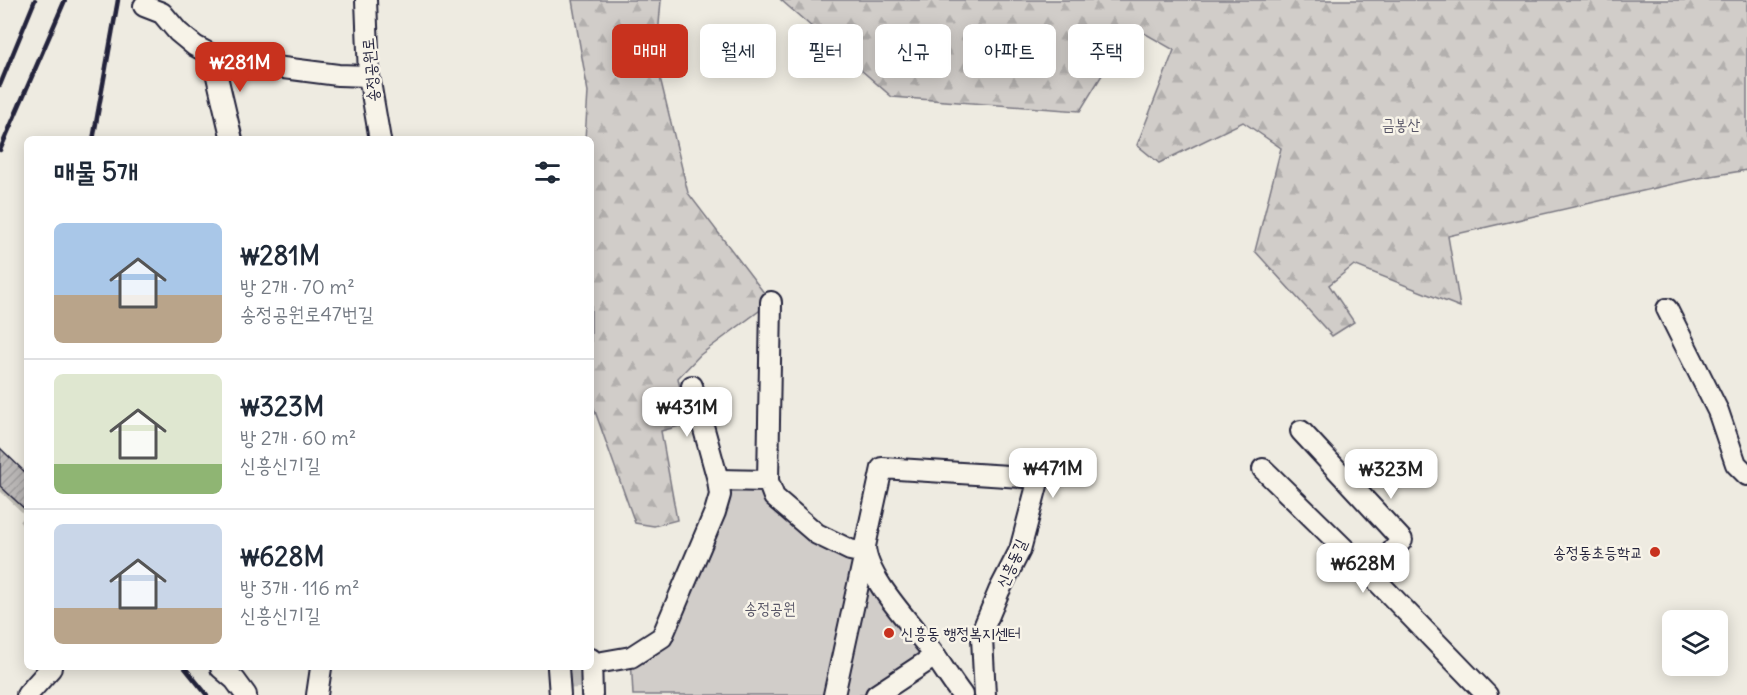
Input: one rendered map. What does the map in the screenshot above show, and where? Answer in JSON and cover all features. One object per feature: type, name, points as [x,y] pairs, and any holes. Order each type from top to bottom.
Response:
[{"type":"street","name":"송정공원로","points":[[366,0],[369,76],[379,136]]},
{"type":"street","points":[[144,6],[162,13],[178,32],[195,46],[212,55],[243,63],[338,75],[369,76]]},
{"type":"street","points":[[212,55],[231,136]]},
{"type":"street","points":[[771,302],[768,481],[774,497],[817,534],[850,550],[865,553]]},
{"type":"street","points":[[1667,309],[1744,465]]},
{"type":"street","points":[[594,663],[631,657],[662,637],[715,512],[720,495],[718,480],[692,386]]},
{"type":"street","points":[[1300,431],[1402,540],[1371,575]]},
{"type":"street","name":"신흥동길","points":[[865,553],[882,468],[1039,478],[1020,550],[984,627],[982,638],[985,695]]},
{"type":"street","points":[[1263,469],[1371,575],[1487,695]]},
{"type":"street","points":[[718,480],[768,481]]},
{"type":"street","points":[[865,553],[879,585],[935,656],[962,695]]},
{"type":"street","points":[[834,695],[865,553]]},
{"type":"street","points":[[876,695],[935,656]]},
{"type":"street","points":[[27,695],[49,670]]},
{"type":"street","points":[[223,670],[246,695]]},
{"type":"street","points":[[317,695],[321,670]]},
{"type":"street","points":[[558,670],[560,695]]},
{"type":"street","points":[[591,670],[592,695]]},
{"type":"green space","points":[[572,0],[661,0],[659,24],[612,24],[612,78],[660,78],[688,193],[771,302],[700,355],[678,378],[687,424],[661,431],[677,520],[654,526],[635,523],[594,408],[594,136],[585,136],[588,92]]},
{"type":"green space","name":"금봉산","points":[[781,0],[1747,0],[1747,170],[1699,178],[1448,236],[1460,307],[1354,265],[1329,285],[1354,322],[1332,336],[1255,251],[1281,148],[1243,122],[1159,163],[1137,145],[1174,50],[1144,33],[1144,24],[1068,24],[1068,78],[1100,78],[1080,111],[892,97],[863,72],[863,24],[808,24]]},
{"type":"green space","name":"송정공원","points":[[718,480],[768,481],[850,550],[935,656],[876,695],[633,695],[631,657],[662,637]]},
{"type":"building","points":[[0,448],[24,471],[24,508],[0,486]]},
{"type":"tunnel","points":[[577,670],[579,695]]},
{"type":"railway","points":[[0,85],[35,0]]},
{"type":"railway","points":[[0,150],[65,0]]},
{"type":"railway","points":[[94,136],[118,0]]},
{"type":"railway","points":[[187,670],[207,695]]},
{"type":"place","name":"송정동초등학교","points":[[1655,552]]},
{"type":"place","name":"신흥동 행정복지센터","points":[[889,633]]}]
